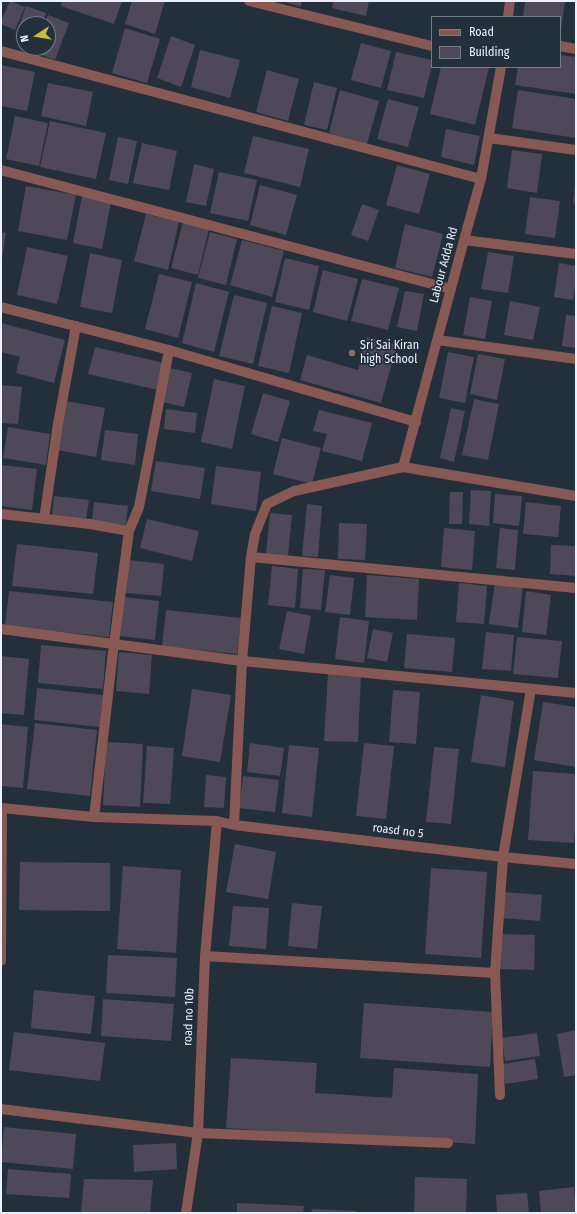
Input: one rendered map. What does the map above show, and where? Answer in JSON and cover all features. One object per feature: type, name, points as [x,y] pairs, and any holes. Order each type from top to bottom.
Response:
[{"type":"street","points":[[249,1],[431,46]]},
{"type":"street","points":[[508,16],[510,1]]},
{"type":"street","points":[[561,46],[576,49]]},
{"type":"street","points":[[1,51],[481,179]]},
{"type":"street","name":"Labour Adda Rd","points":[[403,467],[481,179],[501,68]]},
{"type":"street","points":[[489,138],[576,150]]},
{"type":"street","points":[[1,170],[451,289]]},
{"type":"street","points":[[464,240],[576,254]]},
{"type":"street","points":[[1,307],[169,350],[416,422]]},
{"type":"street","points":[[44,519],[58,424],[76,326]]},
{"type":"street","points":[[437,340],[576,359]]},
{"type":"street","points":[[94,817],[114,643],[129,532],[139,507],[169,350]]},
{"type":"street","points":[[234,825],[242,661],[251,557],[255,534],[267,504],[294,491],[403,467],[576,496]]},
{"type":"street","points":[[1,514],[90,524],[129,532]]},
{"type":"street","points":[[251,557],[576,588]]},
{"type":"street","points":[[1,630],[114,643],[242,661],[576,693]]},
{"type":"street","points":[[500,1095],[495,973],[503,857],[531,689]]},
{"type":"street","points":[[1,808],[1,961]]},
{"type":"street","name":"roasd no 5","points":[[1,808],[94,817],[217,821],[234,825],[503,857],[576,864]]},
{"type":"street","name":"road no 10b","points":[[186,1213],[198,1133],[205,956],[217,821]]},
{"type":"street","points":[[205,956],[495,973]]},
{"type":"street","points":[[1,1109],[198,1133],[448,1143]]},
{"type":"building","points":[[10,1],[25,7],[21,16],[16,16],[15,30],[1,24]]},
{"type":"building","points":[[62,1],[122,1],[114,24],[61,6]]},
{"type":"building","points":[[132,1],[165,1],[155,34],[125,24]]},
{"type":"building","points":[[282,1],[302,1],[301,7]]},
{"type":"building","points":[[333,1],[369,1],[366,16],[332,8]]},
{"type":"building","points":[[525,1],[565,1],[561,31],[561,16],[523,16]]},
{"type":"building","points":[[26,6],[46,13],[45,16],[23,16]]},
{"type":"building","points":[[56,18],[69,23],[55,60],[44,56],[56,56]]},
{"type":"building","points":[[125,28],[160,39],[147,83],[112,73]]},
{"type":"building","points":[[171,36],[195,45],[181,87],[157,78]]},
{"type":"building","points":[[361,43],[391,51],[381,88],[351,80]]},
{"type":"building","points":[[200,50],[240,60],[230,98],[191,87]]},
{"type":"building","points":[[396,52],[431,60],[431,68],[424,98],[387,90]]},
{"type":"building","points":[[561,55],[576,57],[576,94],[515,85],[518,68],[561,68]]},
{"type":"building","points":[[1,65],[35,72],[27,111],[1,106]]},
{"type":"building","points":[[441,68],[489,68],[475,125],[430,114]]},
{"type":"building","points":[[267,70],[299,79],[288,121],[256,112]]},
{"type":"building","points":[[314,82],[337,88],[327,130],[304,125]]},
{"type":"building","points":[[48,83],[93,92],[86,126],[41,116]]},
{"type":"building","points":[[340,90],[379,101],[367,144],[329,133]]},
{"type":"building","points":[[518,90],[576,99],[576,138],[512,128]]},
{"type":"building","points":[[388,99],[419,107],[408,147],[377,139]]},
{"type":"building","points":[[15,116],[48,123],[39,166],[6,159]]},
{"type":"building","points":[[50,121],[106,133],[96,179],[40,167]]},
{"type":"building","points":[[446,129],[480,136],[474,165],[441,157]]},
{"type":"building","points":[[253,136],[309,149],[300,187],[244,173]]},
{"type":"building","points":[[118,137],[137,141],[128,184],[109,180]]},
{"type":"building","points":[[142,143],[177,151],[169,190],[133,183]]},
{"type":"building","points":[[512,150],[542,154],[537,193],[507,188]]},
{"type":"building","points":[[194,164],[214,169],[206,206],[186,202]]},
{"type":"building","points":[[397,165],[430,174],[419,214],[386,205]]},
{"type":"building","points":[[219,172],[257,180],[248,221],[210,213]]},
{"type":"building","points":[[576,183],[576,204],[573,203]]},
{"type":"building","points":[[260,185],[297,195],[286,235],[250,225]]},
{"type":"building","points":[[26,186],[76,195],[67,240],[18,231]]},
{"type":"building","points":[[82,196],[111,202],[102,249],[73,243]]},
{"type":"building","points":[[530,197],[560,201],[555,238],[525,234]]},
{"type":"building","points":[[362,204],[379,210],[368,241],[351,235]]},
{"type":"building","points":[[146,214],[179,222],[168,270],[134,261]]},
{"type":"building","points":[[183,222],[209,229],[198,275],[171,268]]},
{"type":"building","points":[[405,224],[443,234],[432,277],[395,268]]},
{"type":"building","points":[[1,232],[6,233],[2,259],[1,259]]},
{"type":"building","points":[[210,232],[237,239],[226,285],[198,278]]},
{"type":"building","points":[[242,240],[284,251],[272,297],[230,285]]},
{"type":"building","points":[[27,247],[68,256],[57,304],[17,295]]},
{"type":"building","points":[[488,252],[514,256],[508,293],[481,289]]},
{"type":"building","points":[[90,253],[122,260],[112,313],[80,307]]},
{"type":"building","points":[[285,258],[319,266],[309,310],[275,302]]},
{"type":"building","points":[[559,263],[576,266],[576,280],[573,300],[554,297]]},
{"type":"building","points":[[323,270],[358,279],[347,321],[313,312]]},
{"type":"building","points":[[159,274],[192,282],[178,338],[145,329]]},
{"type":"building","points":[[362,279],[399,288],[388,330],[351,321]]},
{"type":"building","points":[[196,283],[229,292],[214,352],[182,343]]},
{"type":"building","points":[[405,291],[424,294],[417,331],[397,327]]},
{"type":"building","points":[[234,295],[267,303],[253,364],[219,356]]},
{"type":"building","points":[[470,297],[492,301],[485,339],[463,335]]},
{"type":"building","points":[[510,301],[540,307],[533,340],[504,335]]},
{"type":"building","points":[[272,306],[302,313],[289,373],[258,366]]},
{"type":"building","points":[[566,315],[576,316],[576,348],[562,346]]},
{"type":"building","points":[[1,323],[65,340],[54,383],[16,373],[20,357],[1,352]]},
{"type":"building","points":[[367,337],[397,345],[381,403],[300,380],[307,355],[358,370]]},
{"type":"building","points":[[95,347],[164,363],[158,390],[88,374]]},
{"type":"building","points":[[448,352],[474,357],[465,403],[439,398]]},
{"type":"building","points":[[478,354],[505,359],[497,400],[470,394]]},
{"type":"building","points":[[170,368],[192,373],[184,407],[162,402]]},
{"type":"building","points":[[214,379],[245,386],[232,449],[201,442]]},
{"type":"building","points":[[1,385],[22,387],[18,424],[1,423]]},
{"type":"building","points":[[263,393],[290,401],[278,442],[251,434]]},
{"type":"building","points":[[474,399],[499,404],[488,460],[462,455]]},
{"type":"building","points":[[66,401],[105,408],[96,457],[57,450]]},
{"type":"building","points":[[451,408],[465,411],[454,462],[440,458]]},
{"type":"building","points":[[166,409],[197,413],[195,433],[164,429]]},
{"type":"building","points":[[319,410],[372,423],[362,461],[322,451],[327,434],[313,431]]},
{"type":"building","points":[[8,427],[50,434],[46,465],[3,458]]},
{"type":"building","points":[[105,430],[138,434],[135,465],[101,460]]},
{"type":"building","points":[[282,438],[321,448],[312,484],[273,474]]},
{"type":"building","points":[[156,461],[205,468],[200,499],[151,491]]},
{"type":"building","points":[[1,465],[37,469],[32,510],[1,506]]},
{"type":"building","points":[[216,466],[261,472],[256,511],[211,504]]},
{"type":"building","points":[[471,490],[491,491],[489,526],[469,524]]},
{"type":"building","points":[[450,492],[463,492],[462,524],[449,524]]},
{"type":"building","points":[[495,494],[522,496],[519,526],[493,523]]},
{"type":"building","points":[[54,496],[89,500],[86,519],[52,515]]},
{"type":"building","points":[[94,502],[128,506],[126,525],[92,520]]},
{"type":"building","points":[[526,502],[561,506],[558,537],[523,534]]},
{"type":"building","points":[[307,504],[322,506],[318,557],[302,556]]},
{"type":"building","points":[[270,513],[292,515],[288,556],[266,554]]},
{"type":"building","points":[[147,519],[199,531],[192,561],[140,548]]},
{"type":"building","points":[[339,523],[367,524],[365,560],[338,559]]},
{"type":"building","points":[[444,528],[475,531],[472,570],[441,567]]},
{"type":"building","points":[[500,528],[518,530],[515,570],[496,568]]},
{"type":"building","points":[[17,544],[98,553],[93,594],[12,586]]},
{"type":"building","points":[[551,545],[576,546],[576,576],[550,574]]},
{"type":"building","points":[[128,560],[164,564],[161,596],[125,593]]},
{"type":"building","points":[[272,566],[298,569],[295,608],[268,605]]},
{"type":"building","points":[[303,569],[325,570],[321,610],[300,608]]},
{"type":"building","points":[[330,575],[354,578],[350,615],[325,612]]},
{"type":"building","points":[[367,575],[419,579],[417,620],[365,617]]},
{"type":"building","points":[[495,582],[523,586],[518,628],[489,624]]},
{"type":"building","points":[[459,583],[487,586],[484,624],[456,622]]},
{"type":"building","points":[[9,591],[113,602],[109,637],[5,626]]},
{"type":"building","points":[[526,591],[551,595],[546,635],[522,632]]},
{"type":"building","points":[[124,597],[159,601],[155,640],[120,636]]},
{"type":"building","points":[[166,610],[241,618],[237,654],[162,646]]},
{"type":"building","points":[[287,611],[311,616],[304,654],[279,649]]},
{"type":"building","points":[[340,617],[369,621],[364,663],[335,659]]},
{"type":"building","points":[[373,629],[393,633],[387,662],[367,658]]},
{"type":"building","points":[[486,632],[514,635],[511,671],[482,669]]},
{"type":"building","points":[[407,634],[455,638],[452,672],[404,668]]},
{"type":"building","points":[[517,637],[562,641],[558,678],[513,674]]},
{"type":"building","points":[[41,645],[106,651],[103,689],[38,683]]},
{"type":"building","points":[[119,652],[152,655],[149,694],[116,691]]},
{"type":"building","points":[[1,656],[29,659],[24,715],[1,713]]},
{"type":"building","points":[[328,673],[361,675],[358,742],[324,741]]},
{"type":"building","points":[[37,688],[103,695],[100,727],[34,720]]},
{"type":"building","points":[[192,689],[231,695],[220,762],[182,756]]},
{"type":"building","points":[[393,690],[420,692],[416,744],[389,742]]},
{"type":"building","points":[[481,695],[514,701],[505,767],[471,762]]},
{"type":"building","points":[[543,702],[576,707],[576,767],[534,760]]},
{"type":"building","points":[[35,723],[97,730],[90,796],[27,789]]},
{"type":"building","points":[[1,724],[28,727],[23,788],[1,786]]},
{"type":"building","points":[[106,742],[143,744],[140,807],[103,805]]},
{"type":"building","points":[[250,743],[284,748],[280,776],[247,772]]},
{"type":"building","points":[[364,743],[394,746],[386,819],[356,816]]},
{"type":"building","points":[[289,745],[319,748],[312,817],[282,813]]},
{"type":"building","points":[[147,746],[174,748],[170,804],[143,803]]},
{"type":"building","points":[[434,747],[459,749],[451,824],[426,822]]},
{"type":"building","points":[[533,771],[576,774],[574,843],[528,840]]},
{"type":"building","points":[[206,775],[226,777],[224,808],[204,807]]},
{"type":"building","points":[[243,776],[279,780],[275,812],[239,808]]},
{"type":"building","points":[[235,844],[276,852],[268,899],[226,892]]},
{"type":"building","points":[[20,862],[110,863],[110,911],[19,910]]},
{"type":"building","points":[[123,866],[181,870],[176,953],[117,949]]},
{"type":"building","points":[[431,868],[487,872],[481,958],[425,954]]},
{"type":"building","points":[[503,892],[542,895],[540,921],[501,918]]},
{"type":"building","points":[[292,903],[322,906],[317,949],[288,946]]},
{"type":"building","points":[[233,906],[269,908],[266,949],[229,946]]},
{"type":"building","points":[[502,934],[535,935],[534,970],[500,969]]},
{"type":"building","points":[[108,955],[177,958],[175,997],[106,993]]},
{"type":"building","points":[[34,990],[95,996],[91,1034],[31,1028]]},
{"type":"building","points":[[103,999],[174,1004],[171,1041],[101,1036]]},
{"type":"building","points":[[364,1003],[493,1012],[490,1067],[360,1058]]},
{"type":"building","points":[[576,1030],[576,1075],[564,1077],[557,1034]]},
{"type":"building","points":[[14,1032],[105,1043],[100,1081],[9,1070]]},
{"type":"building","points":[[537,1033],[540,1056],[505,1061],[502,1038]]},
{"type":"building","points":[[231,1058],[317,1063],[315,1093],[392,1098],[394,1068],[478,1074],[475,1144],[226,1128]]},
{"type":"building","points":[[535,1059],[538,1079],[505,1084],[502,1064]]},
{"type":"building","points":[[4,1127],[76,1134],[73,1169],[1,1162]]},
{"type":"building","points":[[176,1143],[177,1169],[134,1172],[133,1145]]},
{"type":"building","points":[[8,1169],[71,1174],[69,1198],[6,1194]]},
{"type":"building","points":[[415,1177],[467,1179],[466,1213],[414,1213]]},
{"type":"building","points":[[84,1179],[153,1180],[150,1213],[81,1213]]},
{"type":"building","points":[[574,1187],[576,1213],[541,1213],[539,1191]]},
{"type":"building","points":[[527,1193],[529,1213],[497,1213],[496,1195]]},
{"type":"building","points":[[237,1203],[304,1206],[303,1213],[237,1213]]},
{"type":"building","points":[[312,1209],[357,1211],[357,1213],[311,1213]]},
{"type":"place","name":"Sri Sai Kiran high School","points":[[352,353]]}]
